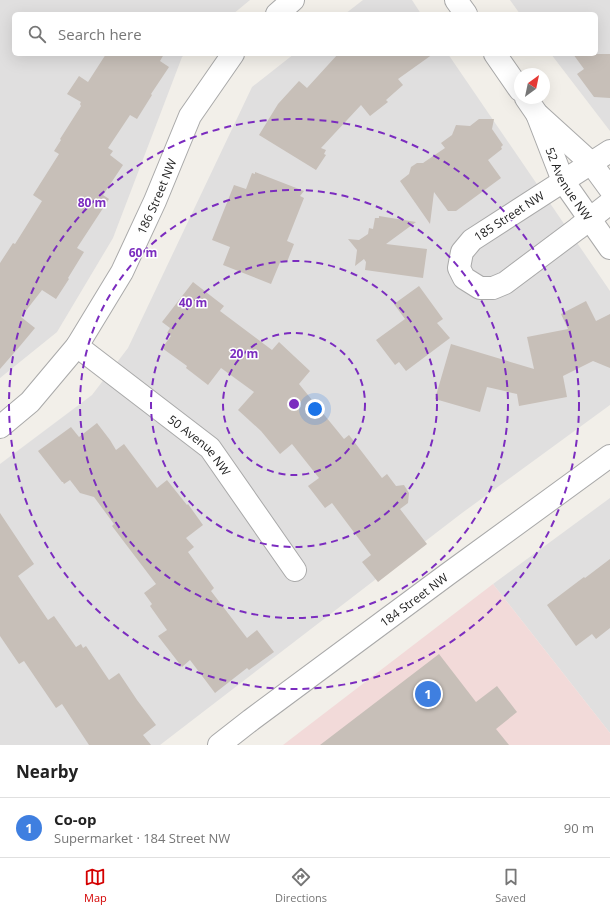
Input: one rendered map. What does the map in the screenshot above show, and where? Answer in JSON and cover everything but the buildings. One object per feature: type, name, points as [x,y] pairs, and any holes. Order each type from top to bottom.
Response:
[{"type":"street","points":[[280,12],[293,0]]},
{"type":"street","points":[[456,0],[465,12]]},
{"type":"street","name":"186 Street NW","points":[[0,428],[30,402],[77,346],[122,272],[155,201],[190,116],[232,56]]},
{"type":"street","points":[[495,56],[514,82]]},
{"type":"street","name":"52 Avenue NW","points":[[532,106],[591,163],[610,189]]},
{"type":"street","name":"52 Avenue NW","points":[[532,106],[563,181],[610,248]]},
{"type":"street","name":"185 Street NW","points":[[610,151],[472,240],[462,252],[459,268],[464,278],[480,288],[493,288],[505,283],[590,220],[610,203]]},
{"type":"street","name":"50 Avenue NW","points":[[77,346],[210,448],[295,570]]},
{"type":"street","name":"184 Street NW","points":[[219,745],[448,574],[610,456]]},
{"type":"shaded area","points":[[0,0],[250,0],[235,12],[12,12],[12,56],[183,56],[113,238],[57,332],[0,378]]},
{"type":"shaded area","points":[[363,0],[412,0],[420,12],[348,12]]},
{"type":"shaded area","points":[[510,0],[610,0],[610,131],[553,56],[598,56],[598,12],[519,12]]},
{"type":"shaded area","points":[[291,56],[449,56],[610,291],[610,405],[462,513],[160,745],[0,745],[0,464],[92,395],[128,348],[252,87]]},
{"type":"shaded area","points":[[610,498],[610,733],[493,584]]},
{"type":"shaded area","points":[[493,584],[610,733],[610,745],[283,745]]},
{"type":"place","name":"Co-op","points":[[428,694]]}]
